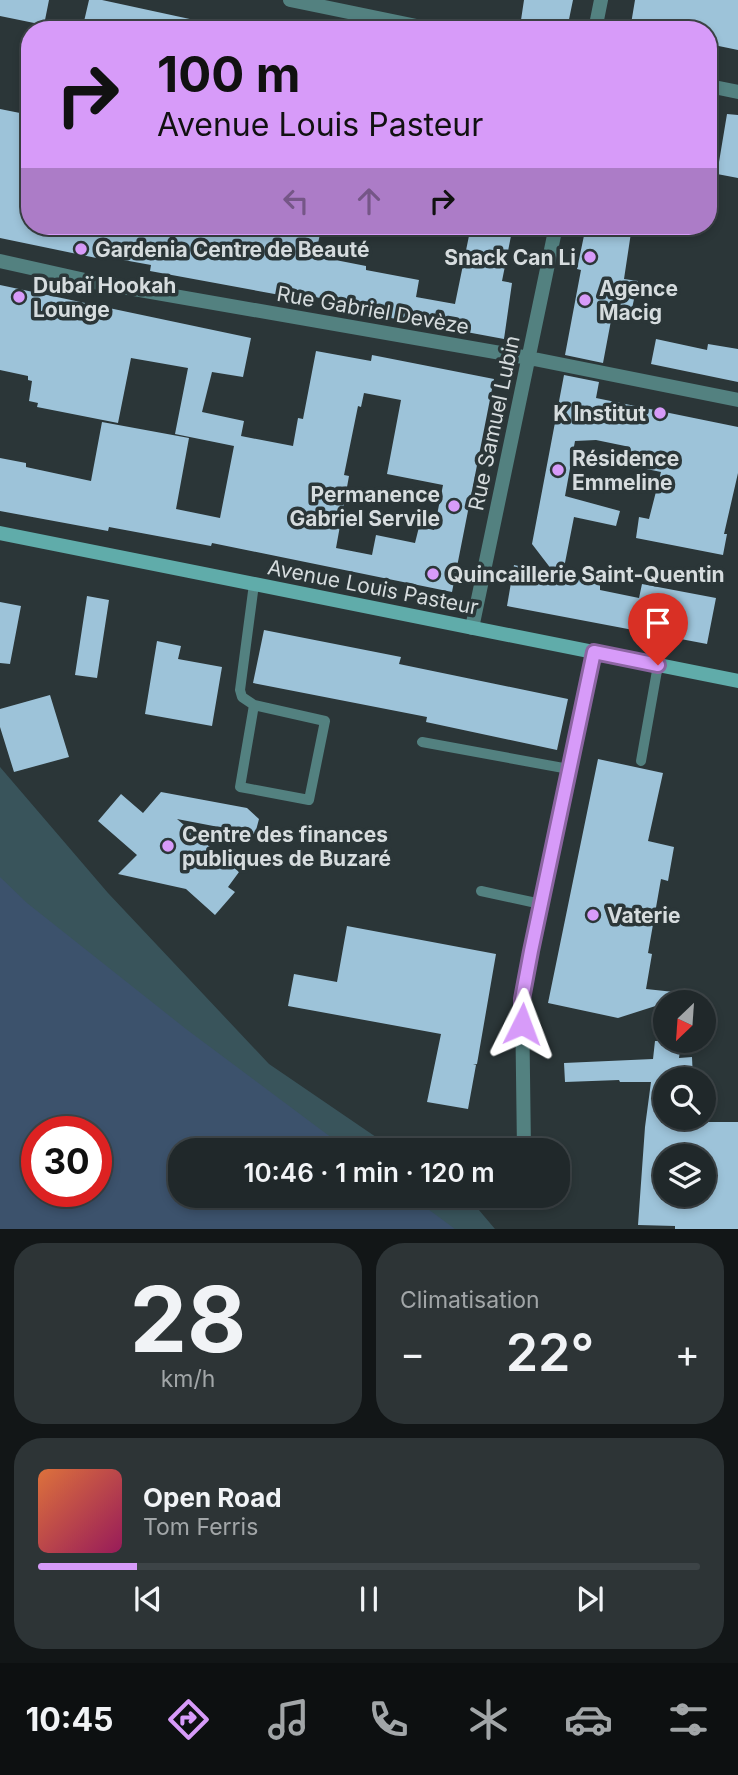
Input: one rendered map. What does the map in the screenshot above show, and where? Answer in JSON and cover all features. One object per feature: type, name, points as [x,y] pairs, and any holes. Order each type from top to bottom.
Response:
[{"type":"street","points":[[290,0],[392,21]]},
{"type":"street","points":[[597,21],[601,0]]},
{"type":"street","points":[[717,88],[738,92]]},
{"type":"street","name":"Rue Samuel Lubin","points":[[472,628],[554,235]]},
{"type":"street","name":"Rue Gabriel Devèze","points":[[0,261],[94,282],[529,358],[738,400]]},
{"type":"street","name":"Avenue Louis Pasteur","points":[[0,533],[738,681]]},
{"type":"street","points":[[524,1138],[522,999],[594,652]]},
{"type":"lane","points":[[254,584],[240,690],[242,697],[254,705],[325,720],[309,800],[240,787],[254,705]]},
{"type":"lane","points":[[640,761],[658,665]]},
{"type":"lane","points":[[422,742],[569,769]]},
{"type":"lane","points":[[481,891],[541,904]]},
{"type":"shaded area","points":[[0,767],[108,893],[269,1064],[377,1138],[168,1138],[168,1142],[0,1033]]},
{"type":"shaded area","points":[[0,877],[27,903],[186,1029],[332,1138],[168,1138],[168,1208],[427,1208],[455,1229],[0,1229]]},
{"type":"shaded area","points":[[199,1208],[477,1208],[495,1229],[226,1229]]},
{"type":"building","points":[[0,0],[49,0],[45,21],[24,21],[0,16]]},
{"type":"building","points":[[89,0],[102,0],[199,21],[84,21]]},
{"type":"building","points":[[524,0],[573,0],[569,21],[521,20]]},
{"type":"building","points":[[635,0],[738,0],[738,50],[717,46],[717,21],[632,21]]},
{"type":"building","points":[[0,109],[21,113],[21,235],[320,235],[315,256],[366,266],[366,270],[419,280],[416,297],[455,304],[469,235],[511,235],[502,281],[512,283],[504,339],[391,318],[329,304],[330,300],[281,290],[280,295],[150,271],[151,265],[107,257],[106,260],[0,238]]},
{"type":"building","points":[[727,114],[738,115],[738,178],[717,174]]},
{"type":"building","points":[[584,235],[631,235],[624,279],[638,281],[631,313],[613,310],[603,363],[565,355],[581,270],[577,269]]},
{"type":"building","points":[[0,285],[251,338],[243,377],[212,372],[202,412],[244,421],[241,436],[293,446],[298,418],[303,419],[316,351],[371,361],[372,355],[494,379],[452,592],[212,543],[211,546],[109,527],[108,531],[0,511],[0,458],[26,463],[26,467],[91,481],[102,422],[189,438],[176,509],[220,518],[234,446],[175,434],[188,368],[131,358],[118,423],[37,407],[38,403],[29,401],[32,381],[28,380],[28,376],[0,370]],"holes":[[[364,393],[401,400],[387,474],[443,485],[434,530],[419,527],[415,543],[376,535],[372,555],[336,548],[349,476],[344,475],[358,406],[361,407]]]},
{"type":"building","points":[[656,339],[707,350],[708,344],[738,349],[738,382],[651,364]]},
{"type":"building","points":[[564,375],[599,382],[596,398],[738,427],[738,473],[724,534],[727,534],[723,555],[636,538],[639,517],[649,519],[661,472],[628,465],[630,447],[596,440],[575,441],[565,496],[620,511],[616,526],[574,517],[563,573],[600,580],[600,590],[639,598],[642,584],[716,598],[707,644],[507,606],[514,565],[555,574],[532,544]]},
{"type":"building","points":[[87,596],[109,600],[97,678],[75,675]]},
{"type":"building","points":[[0,602],[21,606],[10,664],[0,663]]},
{"type":"building","points":[[264,630],[401,657],[399,664],[568,699],[557,750],[426,722],[427,717],[253,683]]},
{"type":"building","points":[[157,641],[181,646],[178,659],[222,667],[212,726],[145,714]]},
{"type":"building","points":[[50,695],[69,757],[14,772],[0,727],[0,709]]},
{"type":"building","points":[[598,759],[663,773],[648,841],[674,847],[668,881],[661,879],[648,953],[652,954],[646,989],[655,990],[653,990],[653,1007],[618,1018],[548,1003]]},
{"type":"building","name":"Centre des finances publiques de Buzaré","points":[[161,792],[247,808],[259,819],[255,834],[177,819],[239,872],[228,887],[235,892],[215,915],[186,889],[118,874],[137,855],[98,821],[121,794],[143,813]]},
{"type":"building","points":[[347,926],[496,954],[477,1064],[473,1065],[476,1065],[468,1109],[427,1102],[441,1034],[288,1006],[294,974],[337,982]]},
{"type":"building","points":[[654,1054],[692,1057],[692,1067],[653,1067],[653,1130],[716,1130],[716,1122],[738,1122],[738,1229],[675,1229],[675,1226],[638,1225],[651,1082],[565,1082],[564,1063],[653,1059]]},
{"type":"place","name":"Gardenia Centre de Beauté","points":[[81,249]]},
{"type":"place","name":"Snack Can Li","points":[[590,257]]},
{"type":"place","name":"Dubaï Hookah Lounge","points":[[19,297]]},
{"type":"place","name":"Agence Macig","points":[[585,300]]},
{"type":"place","name":"K Institut","points":[[660,413]]},
{"type":"place","name":"Résidence Emmeline","points":[[558,470]]},
{"type":"place","name":"Permanence Gabriel Servile","points":[[454,506]]},
{"type":"place","name":"Quincaillerie Saint-Quentin","points":[[433,574]]},
{"type":"place","name":"Centre des finances publiques de Buzaré","points":[[168,846]]},
{"type":"place","name":"Vaterie","points":[[593,915]]},
{"type":"route","points":[[522,1024],[522,999],[531,951],[594,652],[658,665]]}]
